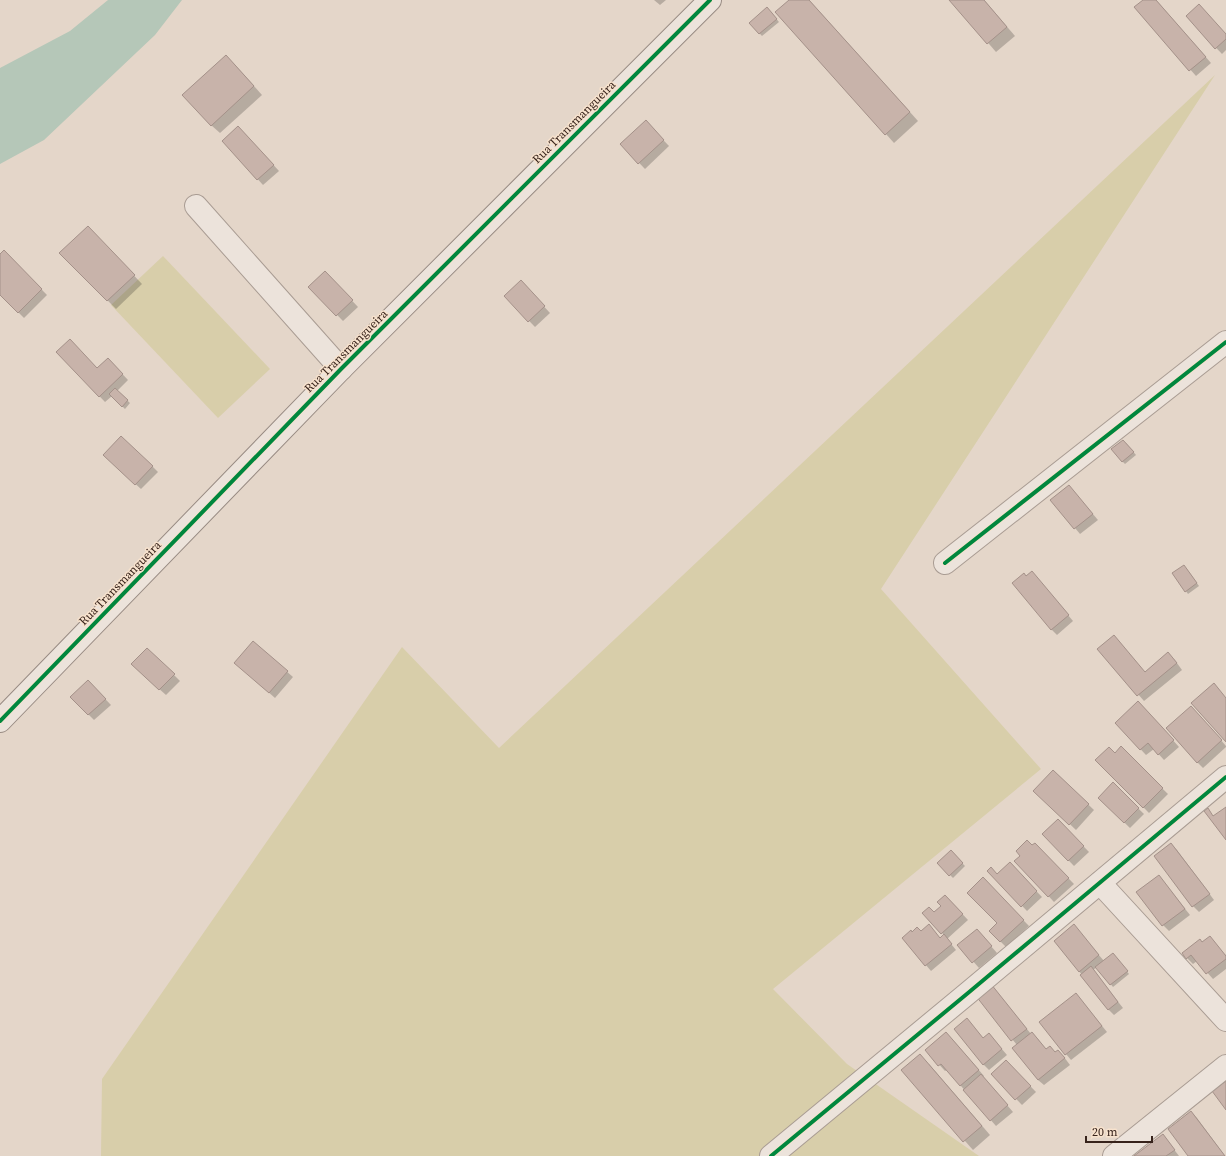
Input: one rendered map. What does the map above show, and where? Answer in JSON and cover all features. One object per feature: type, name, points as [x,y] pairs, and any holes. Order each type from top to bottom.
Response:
[{"type":"street","name":"Rua Transmangueira","points":[[0,721],[341,369],[710,0]]},
{"type":"street","points":[[196,206],[341,369]]},
{"type":"street","points":[[945,563],[1226,342]]},
{"type":"street","points":[[771,1156],[1226,777]]},
{"type":"street","points":[[1100,882],[1226,1020]]},
{"type":"street","points":[[1114,1156],[1226,1066]]},
{"type":"shaded area","points":[[108,0],[182,0],[155,35],[44,140],[0,164],[0,68],[70,31]]},
{"type":"shaded area","points":[[1215,75],[881,589],[1041,769],[773,989],[847,1064],[979,1156],[101,1156],[102,1079],[402,647],[499,748]]},
{"type":"shaded area","points":[[163,256],[270,369],[218,418],[111,305]]},
{"type":"building","points":[[789,0],[809,0],[910,112],[885,135],[775,12]]},
{"type":"building","points":[[949,0],[984,0],[1007,27],[987,44]]},
{"type":"building","points":[[1143,0],[1156,0],[1206,57],[1189,71],[1134,7]]},
{"type":"building","points":[[1199,4],[1226,34],[1226,39],[1215,49],[1186,16]]},
{"type":"building","points":[[767,7],[777,19],[759,34],[749,23]]},
{"type":"building","points":[[226,55],[254,86],[211,126],[182,95]]},
{"type":"building","points":[[646,120],[664,140],[638,164],[620,144]]},
{"type":"building","points":[[238,126],[274,165],[257,180],[222,141]]},
{"type":"building","points":[[88,226],[135,275],[107,301],[59,253]]},
{"type":"building","points":[[4,250],[42,289],[18,313],[0,295],[0,254]]},
{"type":"building","points":[[325,271],[353,300],[336,316],[308,287]]},
{"type":"building","points":[[521,280],[545,306],[528,322],[504,296]]},
{"type":"building","points":[[70,339],[97,368],[108,358],[123,374],[99,397],[56,352]]},
{"type":"building","points":[[115,388],[128,400],[122,407],[109,394]]},
{"type":"building","points":[[121,436],[153,466],[135,485],[103,455]]},
{"type":"building","points":[[1123,440],[1134,452],[1122,462],[1111,449]]},
{"type":"building","points":[[1069,485],[1093,514],[1074,529],[1050,500]]},
{"type":"building","points":[[1184,565],[1197,583],[1185,592],[1172,573]]},
{"type":"building","points":[[1032,571],[1069,615],[1051,630],[1012,583],[1024,573],[1026,576]]},
{"type":"building","points":[[1114,635],[1145,672],[1168,652],[1177,663],[1137,696],[1097,649]]},
{"type":"building","points":[[253,641],[288,671],[269,693],[234,663]]},
{"type":"building","points":[[147,648],[175,674],[159,690],[131,664]]},
{"type":"building","points":[[88,680],[106,699],[88,715],[70,697]]},
{"type":"building","points":[[1214,683],[1226,698],[1226,742],[1191,703]]},
{"type":"building","points":[[1138,701],[1174,740],[1158,755],[1148,743],[1140,750],[1115,723]]},
{"type":"building","points":[[1191,706],[1222,740],[1197,763],[1166,728]]},
{"type":"building","points":[[1121,746],[1163,788],[1143,808],[1095,760],[1109,747],[1115,753]]},
{"type":"building","points":[[1053,770],[1089,804],[1069,825],[1033,791]]},
{"type":"building","points":[[1113,782],[1139,808],[1124,823],[1098,798]]},
{"type":"building","points":[[1226,807],[1226,840],[1204,811],[1208,808],[1213,816]]},
{"type":"building","points":[[1058,819],[1084,846],[1068,861],[1042,834]]},
{"type":"building","points":[[1027,840],[1032,845],[1035,843],[1069,878],[1048,897],[1014,861],[1020,856],[1016,851]]},
{"type":"building","points":[[1171,843],[1210,894],[1192,907],[1154,856]]},
{"type":"building","points":[[951,850],[963,863],[949,876],[937,863]]},
{"type":"building","points":[[1010,862],[1037,891],[1021,907],[987,871],[991,867],[997,874]]},
{"type":"building","points":[[1159,875],[1185,909],[1162,926],[1136,892]]},
{"type":"building","points":[[983,877],[1024,920],[1000,942],[989,931],[997,923],[967,893]]},
{"type":"building","points":[[945,895],[963,914],[941,934],[922,913],[929,907],[934,912],[941,906],[937,902]]},
{"type":"building","points":[[929,924],[940,938],[944,934],[952,944],[925,966],[902,938],[911,930],[912,932],[917,927],[921,931]]},
{"type":"building","points":[[1074,924],[1099,955],[1079,972],[1054,941]]},
{"type":"building","points":[[977,929],[992,946],[972,963],[957,945]]},
{"type":"building","points":[[1210,936],[1226,956],[1226,959],[1206,974],[1191,955],[1186,959],[1182,953],[1200,939],[1202,942]]},
{"type":"building","points":[[1113,953],[1128,971],[1110,985],[1095,967]]},
{"type":"building","points":[[1091,966],[1118,1002],[1108,1010],[1080,975]]},
{"type":"building","points":[[991,984],[1027,1029],[1011,1041],[976,996]]},
{"type":"building","points":[[1076,993],[1102,1026],[1065,1055],[1039,1022]]},
{"type":"building","points":[[967,1018],[983,1038],[989,1033],[1002,1049],[983,1065],[954,1029]]},
{"type":"building","points":[[946,1032],[979,1070],[960,1086],[941,1064],[938,1066],[925,1050]]},
{"type":"building","points":[[1032,1032],[1046,1049],[1050,1046],[1055,1052],[1058,1050],[1065,1058],[1038,1080],[1012,1048]]},
{"type":"building","points":[[920,1054],[982,1126],[963,1142],[901,1070]]},
{"type":"building","points":[[1006,1060],[1031,1086],[1015,1100],[991,1074]]},
{"type":"building","points":[[981,1074],[1008,1105],[990,1121],[963,1090]]},
{"type":"building","points":[[1226,1081],[1226,1110],[1212,1091]]},
{"type":"building","points":[[1191,1111],[1225,1156],[1188,1156],[1168,1129]]},
{"type":"building","points":[[1163,1134],[1175,1150],[1166,1156],[1134,1156]]},
{"type":"cycle path","points":[[0,721],[341,369],[710,0]]},
{"type":"cycle path","points":[[945,563],[1226,342]]},
{"type":"cycle path","points":[[771,1156],[1226,777]]}]
